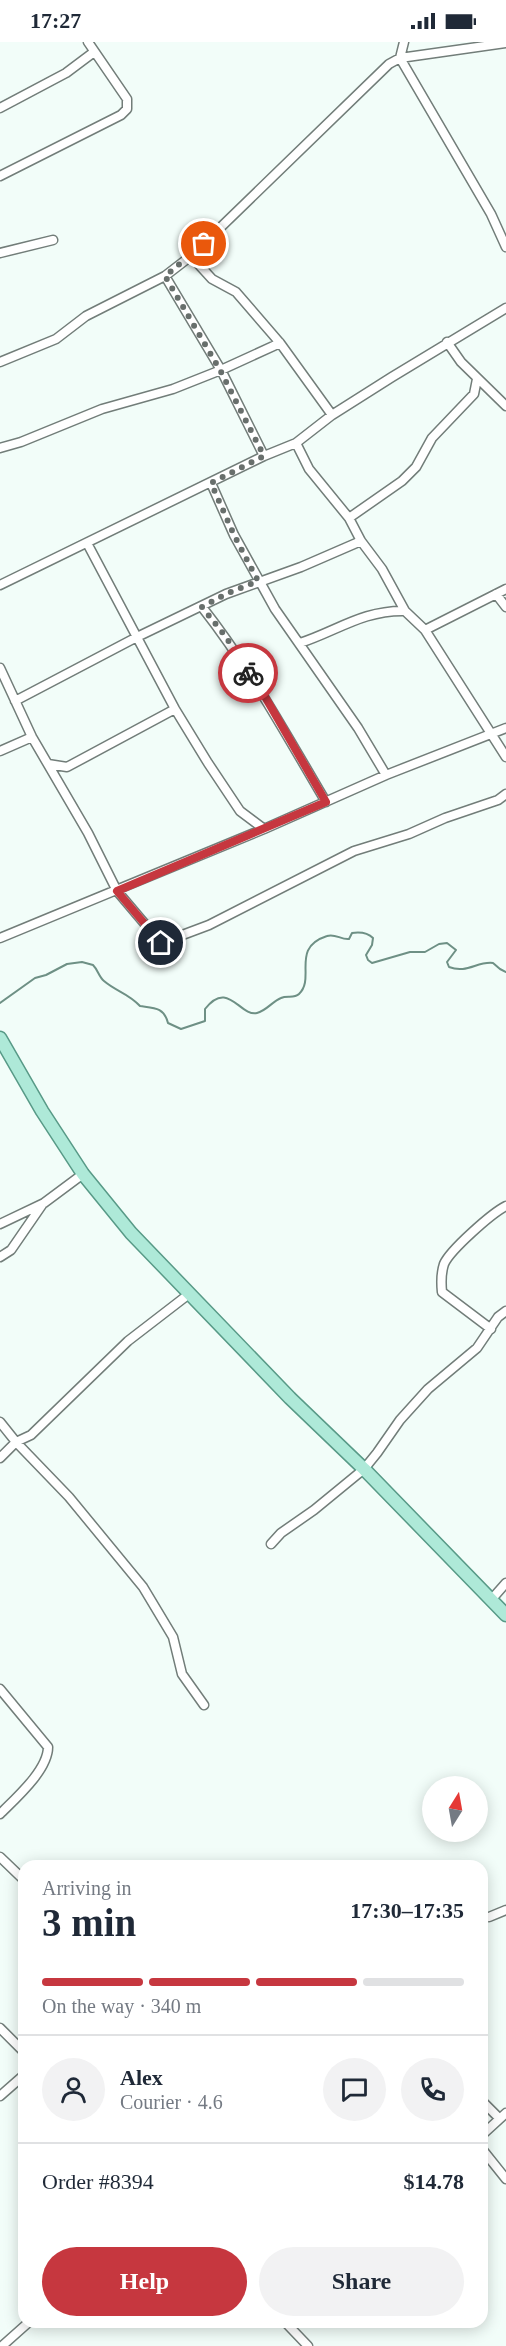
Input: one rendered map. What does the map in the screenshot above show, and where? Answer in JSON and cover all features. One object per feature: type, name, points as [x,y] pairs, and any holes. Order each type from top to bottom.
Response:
[{"type":"main road","points":[[0,1038],[42,1110],[84,1174],[131,1233],[290,1398],[506,1615]]},
{"type":"street","points":[[0,176],[121,115],[127,108],[127,99],[114,77],[88,42]]},
{"type":"street","points":[[404,42],[400,58],[491,214],[506,247]]},
{"type":"street","points":[[0,362],[56,339],[86,316],[165,276],[191,256],[389,64],[400,58],[500,43]]},
{"type":"street","points":[[0,108],[66,73],[94,52]]},
{"type":"street","points":[[0,253],[53,240]]},
{"type":"street","points":[[191,256],[212,279],[236,292],[280,343],[332,415]]},
{"type":"street","points":[[165,276],[220,370],[264,456]]},
{"type":"street","points":[[0,585],[264,456],[296,443],[332,415],[447,342],[506,308]]},
{"type":"street","points":[[447,342],[461,362],[506,406]]},
{"type":"street","points":[[0,448],[21,442],[102,409],[173,389],[280,343]]},
{"type":"street","points":[[349,518],[402,481],[417,467],[432,438],[474,394],[477,379]]},
{"type":"street","points":[[296,443],[309,469],[349,518],[360,541],[382,569],[405,611],[425,630],[506,757]]},
{"type":"street","points":[[211,483],[258,581],[386,775]]},
{"type":"street","points":[[15,700],[226,594],[301,567],[360,541]]},
{"type":"street","points":[[87,543],[175,709],[240,811],[264,829]]},
{"type":"street","points":[[425,630],[506,589]]},
{"type":"street","points":[[496,594],[506,608]]},
{"type":"street","points":[[202,607],[226,637],[264,695],[326,802]]},
{"type":"street","points":[[300,643],[369,614],[386,610],[405,611]]},
{"type":"street","points":[[0,668],[32,737],[88,833],[117,891],[161,943],[209,925],[354,851],[409,834],[498,800],[506,794]]},
{"type":"street","points":[[48,765],[68,767],[175,709]]},
{"type":"street","points":[[0,938],[264,829],[386,775],[506,728]]},
{"type":"street","points":[[0,751],[32,737]]},
{"type":"street","points":[[0,1224],[44,1203],[84,1174]]},
{"type":"street","points":[[0,1257],[11,1250],[44,1203]]},
{"type":"street","points":[[491,1329],[442,1292],[441,1275],[450,1254],[496,1211],[506,1206]]},
{"type":"street","points":[[0,1458],[16,1442],[31,1435],[128,1341],[189,1294]]},
{"type":"street","points":[[271,1544],[281,1533],[314,1510],[363,1469],[378,1454],[400,1420],[428,1389],[477,1348],[498,1317],[506,1311]]},
{"type":"street","points":[[0,1422],[69,1497],[143,1587],[172,1637],[182,1674],[204,1705]]},
{"type":"street","points":[[491,1600],[506,1583]]},
{"type":"street","points":[[0,1689],[48,1747],[44,1760],[30,1784],[0,1814]]},
{"type":"street","points":[[0,1857],[18,1874]]},
{"type":"street","points":[[489,1917],[506,1910]]},
{"type":"street","points":[[0,2028],[18,2046]]},
{"type":"street","points":[[0,2096],[18,2080]]},
{"type":"street","points":[[488,2105],[503,2115],[488,2129]]},
{"type":"street","points":[[488,2156],[506,2179]]},
{"type":"street","points":[[2,2346],[22,2328]]},
{"type":"street","points":[[293,2328],[308,2346]]},
{"type":"waterway","points":[[0,1003],[35,978],[67,964],[82,962],[93,965],[101,978],[113,988],[140,1006],[158,1009],[164,1014],[168,1023],[181,1029],[205,1021],[205,1009],[220,998],[227,998],[245,1010],[257,1013],[281,998],[299,994],[304,987],[306,955],[309,948],[316,941],[327,936],[333,935],[349,939],[352,933],[366,934],[373,938],[366,955],[372,963],[410,952],[425,952],[439,944],[447,943],[456,950],[447,962],[449,967],[461,969],[493,963],[506,972]]},
{"type":"way so far","points":[[204,244],[165,276],[220,370],[264,456],[211,483],[258,581],[202,607],[226,637],[248,673]]},
{"type":"route","points":[[161,943],[117,891],[326,802],[264,695],[248,673]]}]
